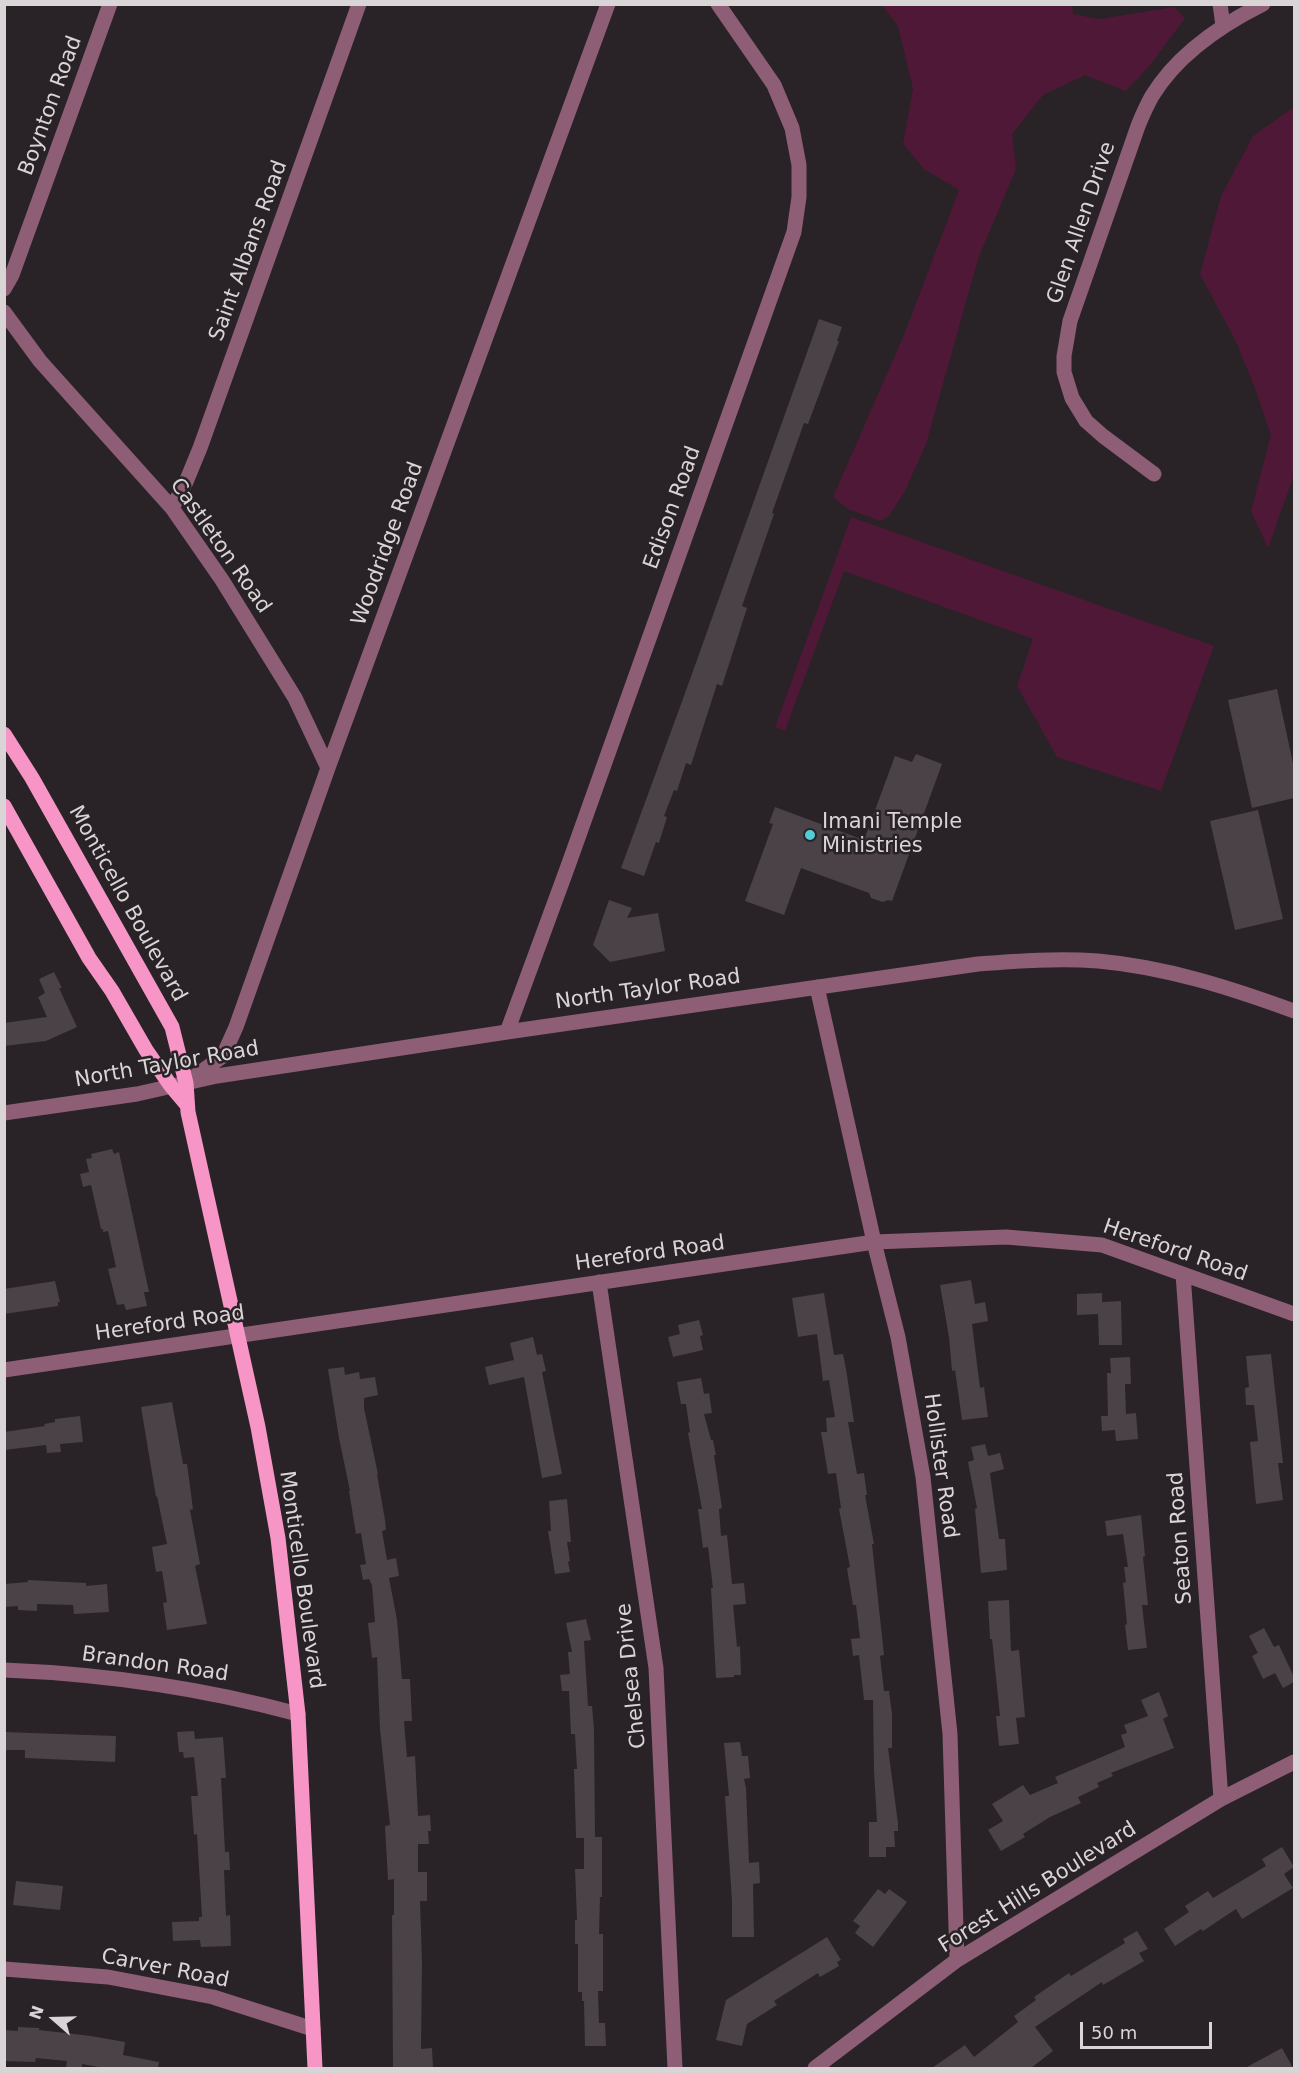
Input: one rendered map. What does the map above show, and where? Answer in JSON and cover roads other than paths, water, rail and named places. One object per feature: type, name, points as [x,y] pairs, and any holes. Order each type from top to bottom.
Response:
[{"type":"main road","name":"Monticello Boulevard","points":[[4,734],[32,778],[172,1027],[186,1083],[187,1105],[258,1427],[278,1538],[298,1714],[315,2068]]},
{"type":"main road","name":"Monticello Boulevard","points":[[4,806],[89,958],[112,991],[153,1062],[187,1105]]},
{"type":"street","name":"Boynton Road","points":[[4,290],[12,275],[111,4]]},
{"type":"street","name":"Saint Albans Road","points":[[172,508],[200,448],[359,4]]},
{"type":"street","name":"Woodridge Road","points":[[186,1083],[223,1056],[236,1027],[328,768],[608,4]]},
{"type":"street","name":"Edison Road","points":[[507,1032],[794,232],[799,197],[799,165],[792,129],[774,86],[718,4]]},
{"type":"street","points":[[1220,4],[1223,26]]},
{"type":"street","name":"Glen Allen Drive","points":[[1154,474],[1086,421],[1072,398],[1064,372],[1064,356],[1070,321],[1152,96],[1171,72],[1206,38],[1263,4]]},
{"type":"street","name":"Castleton Road","points":[[4,312],[40,361],[172,508],[222,580],[295,698],[328,768]]},
{"type":"street","name":"North Taylor Road","points":[[4,1113],[137,1094],[217,1076],[978,964],[1048,959],[1124,964],[1186,976],[1243,992],[1294,1011]]},
{"type":"street","name":"Hollister Road","points":[[817,987],[874,1242],[898,1337],[923,1477],[950,1734],[957,1960]]},
{"type":"street","name":"Hereford Road","points":[[4,1370],[874,1242],[1006,1237],[1102,1245],[1294,1314]]},
{"type":"street","name":"Seaton Road","points":[[1183,1274],[1221,1799]]},
{"type":"street","name":"Chelsea Drive","points":[[599,1282],[656,1668],[675,2068]]},
{"type":"street","name":"Brandon Road","points":[[4,1670],[93,1676],[163,1685],[253,1702],[298,1714]]},
{"type":"street","name":"Forest Hills Boulevard","points":[[815,2068],[957,1960],[1221,1799],[1294,1762]]},
{"type":"street","name":"Carver Road","points":[[4,1969],[108,1977],[213,1997],[313,2030]]},
{"type":"place","name":"Imani Temple Ministries","points":[[810,835]]}]
